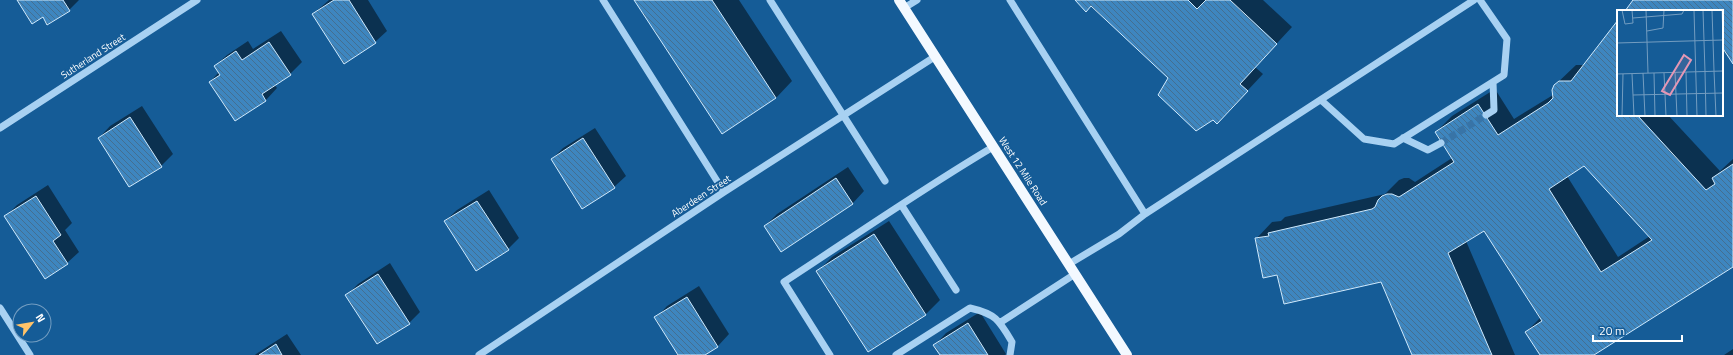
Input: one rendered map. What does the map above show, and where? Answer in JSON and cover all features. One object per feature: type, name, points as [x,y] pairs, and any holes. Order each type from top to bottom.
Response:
[{"type":"main road","name":"West 12 Mile Road","points":[[902,4],[1127,355]]},
{"type":"street","name":"Sutherland Street","points":[[0,128],[197,0]]},
{"type":"street","points":[[604,0],[724,192]]},
{"type":"street","points":[[770,0],[885,180]]},
{"type":"street","points":[[902,4],[917,0]]},
{"type":"street","points":[[1010,0],[1144,214]]},
{"type":"street","points":[[1069,264],[1118,234],[1144,214],[1474,0]]},
{"type":"street","points":[[1321,100],[1364,139],[1394,144],[1493,82],[1504,75],[1507,39],[1480,0]]},
{"type":"street","name":"Aberdeen Street","points":[[479,355],[724,192],[936,56]]},
{"type":"street","points":[[1486,115],[1494,110],[1493,82]]},
{"type":"street","points":[[1403,138],[1428,150],[1441,143]]},
{"type":"street","points":[[830,355],[784,282],[902,206],[944,176],[993,147]]},
{"type":"street","points":[[902,206],[956,290]]},
{"type":"street","points":[[1001,322],[1075,274]]},
{"type":"street","points":[[0,308],[30,355]]},
{"type":"street","points":[[896,355],[970,308],[988,312],[1001,322],[1012,342],[1010,355]]},
{"type":"building","points":[[17,0],[63,0],[70,11],[47,25],[43,17],[32,24]]},
{"type":"building","points":[[334,0],[349,0],[376,43],[344,64],[312,14]]},
{"type":"building","points":[[634,0],[712,0],[776,98],[722,134]]},
{"type":"building","points":[[1075,0],[1188,0],[1197,9],[1206,0],[1230,0],[1277,44],[1240,84],[1248,91],[1217,124],[1213,120],[1196,131],[1158,95],[1168,78],[1091,6],[1086,12]]},
{"type":"building","points":[[1633,0],[1733,0],[1733,64],[1723,49],[1723,10],[1626,10]]},
{"type":"building","points":[[1617,21],[1617,116],[1638,116],[1706,190],[1715,184],[1712,178],[1733,164],[1733,267],[1594,355],[1540,355],[1525,332],[1542,321],[1484,231],[1448,253],[1492,355],[1412,355],[1381,282],[1284,304],[1277,275],[1263,278],[1255,238],[1269,236],[1268,233],[1372,209],[1382,196],[1387,194],[1392,194],[1399,197],[1454,162],[1435,132],[1478,104],[1498,135],[1548,103],[1553,98],[1552,90],[1554,85],[1559,81],[1571,81]],"holes":[[[1584,166],[1652,240],[1601,272],[1549,189]]]},
{"type":"building","points":[[269,42],[291,75],[262,94],[266,101],[235,121],[209,82],[220,75],[214,66],[236,51],[242,60]]},
{"type":"building","points":[[130,117],[162,167],[129,187],[98,138]]},
{"type":"building","points":[[583,138],[615,188],[582,209],[551,159]]},
{"type":"building","points":[[836,178],[853,204],[781,252],[764,226]]},
{"type":"building","points":[[36,196],[61,235],[53,241],[68,264],[45,279],[4,216]]},
{"type":"building","points":[[477,201],[509,250],[476,271],[444,221]]},
{"type":"building","points":[[874,234],[926,315],[868,352],[816,271]]},
{"type":"building","points":[[378,274],[410,324],[377,344],[345,295]]},
{"type":"building","points":[[687,297],[718,347],[705,355],[678,355],[654,317]]},
{"type":"building","points":[[968,323],[988,355],[940,355],[933,345]]},
{"type":"building","points":[[276,344],[282,355],[259,355]]},
{"type":"tunnel","points":[[1441,143],[1486,115]]}]
